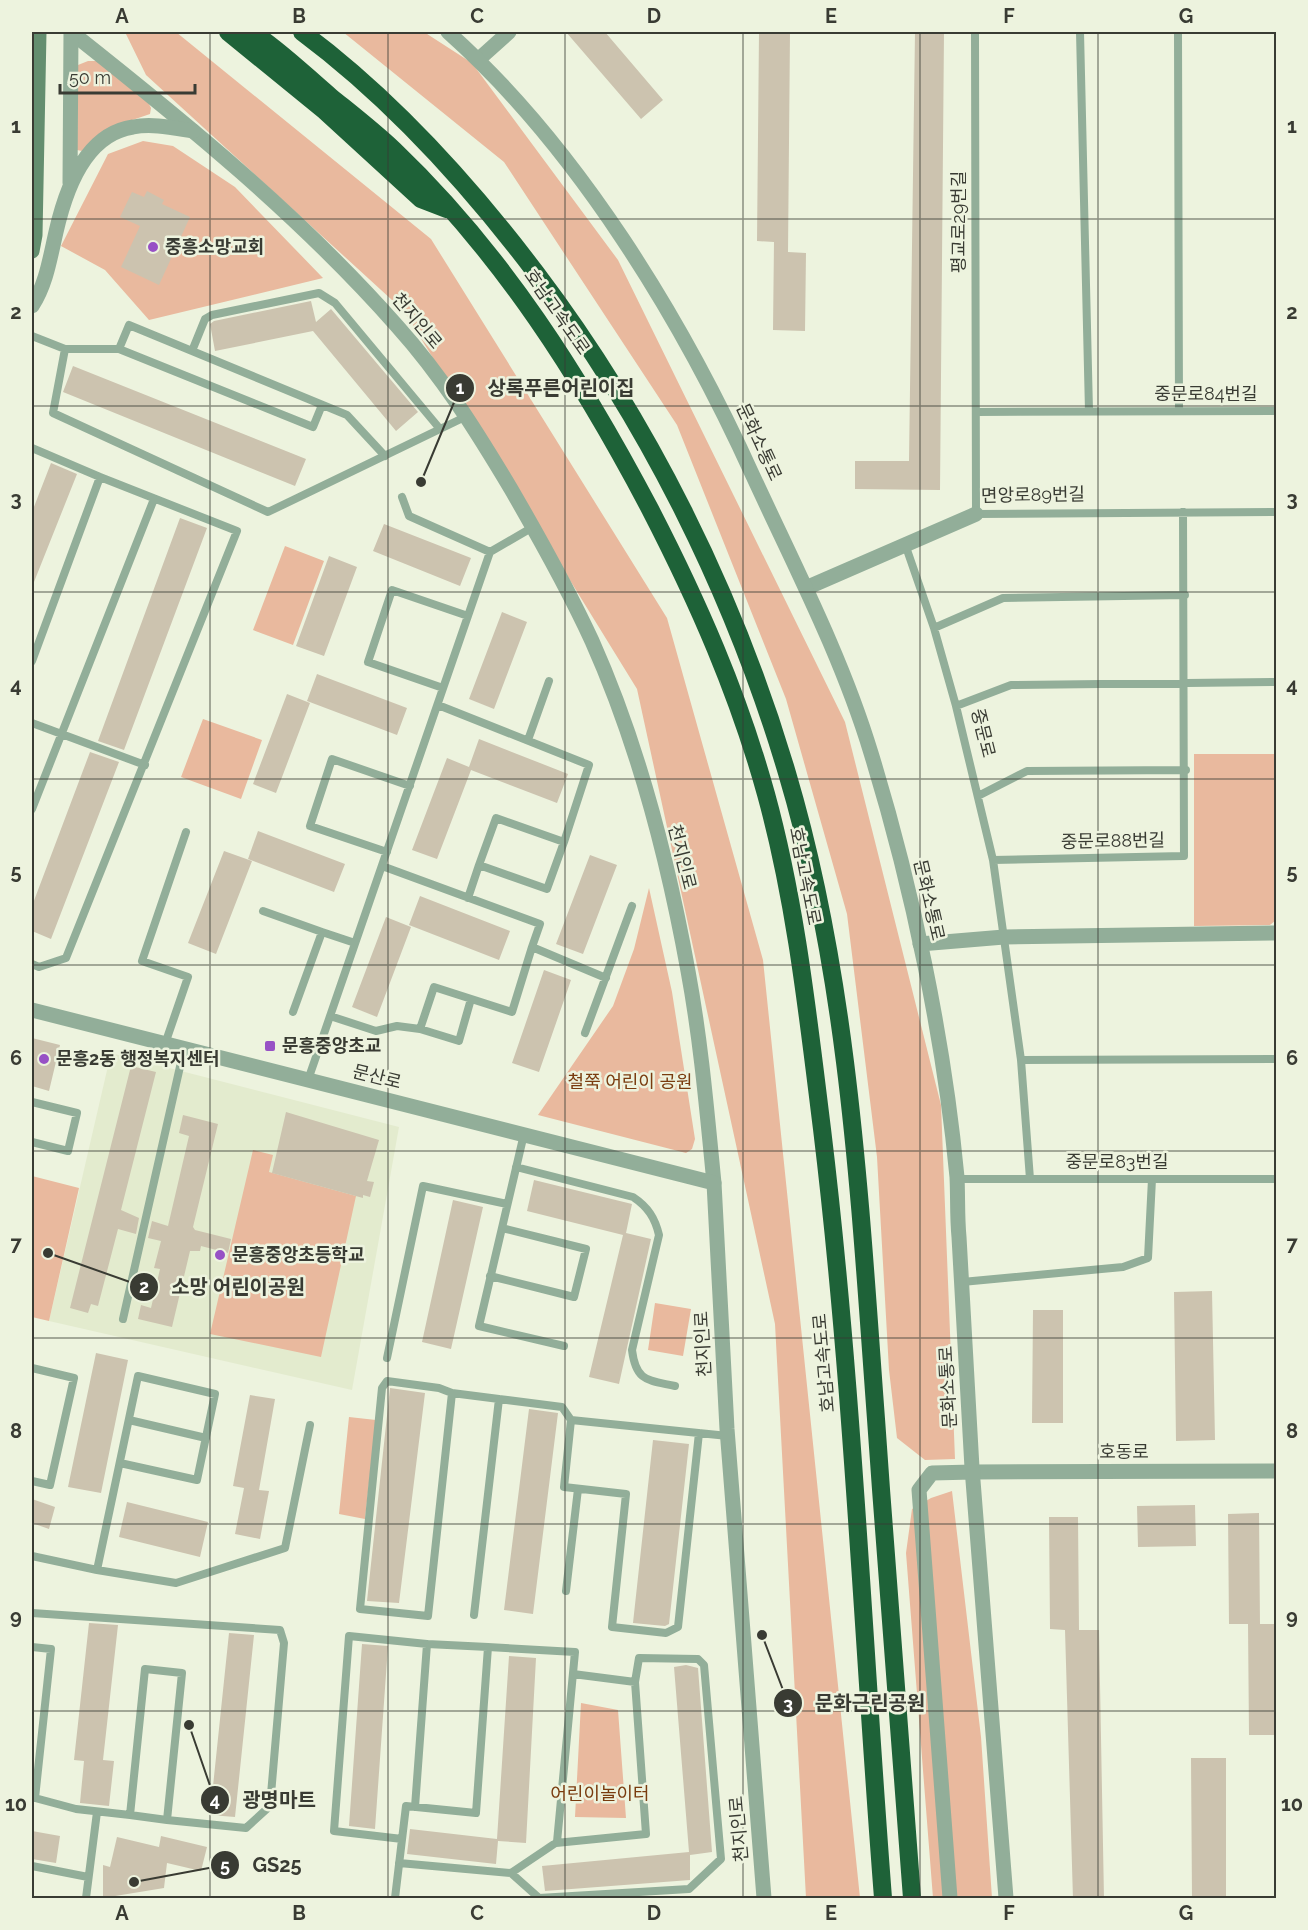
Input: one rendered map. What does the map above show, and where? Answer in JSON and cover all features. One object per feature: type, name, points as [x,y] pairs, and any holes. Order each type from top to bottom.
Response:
[{"type":"highway","points":[[228,32],[325,111],[421,199],[453,212]]},
{"type":"highway","name":"호남고속도로","points":[[252,32],[394,149],[453,212],[527,303],[572,368],[626,463],[693,590],[733,688],[767,796],[787,887],[805,993],[830,1197],[849,1417],[883,1899]]},
{"type":"highway","name":"호남고속도로","points":[[302,32],[326,50],[415,131],[483,203],[572,320],[663,472],[749,657],[788,776],[811,870],[838,1027],[859,1186],[912,1899]]},
{"type":"main road","points":[[32,251],[35,235],[39,32]]},
{"type":"street","name":"천지인로","points":[[71,32],[229,159],[334,258],[399,328],[467,416],[533,526],[592,643],[624,723],[662,851],[688,970],[702,1068],[714,1183],[728,1436],[764,1899]]},
{"type":"street","points":[[70,186],[71,32]]},
{"type":"street","name":"문화소통로","points":[[448,32],[479,59],[545,135],[636,260],[681,332],[728,421],[806,588],[848,685],[871,751],[920,944],[941,1065],[957,1179],[973,1472],[1006,1899]]},
{"type":"street","points":[[479,59],[510,32]]},
{"type":"street","points":[[32,306],[40,294],[61,209],[70,186],[90,152],[106,137],[132,127],[161,127],[193,131]]},
{"type":"street","name":"면앙로89번길","points":[[806,588],[904,543],[976,514]]},
{"type":"street","points":[[920,944],[1004,937],[1276,933]]},
{"type":"street","name":"문산로","points":[[32,1010],[714,1183]]},
{"type":"street","name":"호동로","points":[[950,1899],[919,1490],[932,1473],[1276,1471]]},
{"type":"lane","name":"평교로29번길","points":[[975,32],[976,514]]},
{"type":"lane","points":[[976,411],[1089,411],[1080,32]]},
{"type":"lane","points":[[1178,32],[1179,411]]},
{"type":"lane","points":[[192,351],[206,319],[212,315],[319,293],[335,303],[440,429]]},
{"type":"lane","points":[[119,349],[129,325],[347,415],[385,456]]},
{"type":"lane","points":[[32,336],[65,349],[119,349],[313,428],[322,405]]},
{"type":"lane","points":[[65,349],[52,413],[268,512],[467,416]]},
{"type":"lane","name":"중문로84번길","points":[[1089,411],[1276,411]]},
{"type":"lane","points":[[32,448],[237,531],[66,958],[39,967],[32,964]]},
{"type":"lane","points":[[32,662],[100,477]]},
{"type":"lane","points":[[402,497],[409,516],[490,552]]},
{"type":"lane","points":[[32,809],[154,499]]},
{"type":"lane","name":"면앙로89번길","points":[[976,514],[1276,512]]},
{"type":"lane","name":"중문로88번길","points":[[993,860],[1185,856],[1186,684],[1183,513]]},
{"type":"lane","points":[[308,1080],[490,552],[533,526]]},
{"type":"lane","name":"중문로","points":[[904,543],[934,628],[956,706],[993,860],[1021,1060],[1030,1179]]},
{"type":"lane","points":[[443,688],[368,662],[392,590],[468,616]]},
{"type":"lane","points":[[934,628],[1003,598],[1185,595]]},
{"type":"lane","points":[[528,740],[549,681]]},
{"type":"lane","points":[[956,706],[1011,685],[1276,682]]},
{"type":"lane","points":[[438,705],[589,765],[547,889],[479,865]]},
{"type":"lane","points":[[32,723],[145,765]]},
{"type":"lane","points":[[387,852],[310,826],[332,759],[411,786]]},
{"type":"lane","points":[[978,795],[1027,771],[1186,770]]},
{"type":"lane","points":[[468,898],[496,818],[564,842]]},
{"type":"lane","points":[[165,1044],[188,977],[142,961],[186,832]]},
{"type":"lane","points":[[382,866],[540,924],[512,1012],[434,987],[420,1029]]},
{"type":"lane","points":[[585,1033],[632,906]]},
{"type":"lane","points":[[263,911],[355,943]]},
{"type":"lane","points":[[293,1012],[322,932]]},
{"type":"lane","points":[[532,947],[606,978]]},
{"type":"lane","points":[[330,1016],[376,1031],[397,1026],[420,1029],[459,1041],[471,999]]},
{"type":"lane","points":[[123,1318],[184,1048]]},
{"type":"lane","points":[[1021,1060],[1276,1059]]},
{"type":"lane","points":[[32,1102],[77,1113],[68,1151],[32,1142]]},
{"type":"lane","points":[[524,1134],[479,1326],[564,1346]]},
{"type":"lane","points":[[516,1167],[633,1197],[643,1204],[655,1219],[659,1235],[633,1350],[634,1368],[645,1379],[675,1386]]},
{"type":"lane","name":"중문로83번길","points":[[957,1179],[1276,1179]]},
{"type":"lane","points":[[962,1282],[1123,1267],[1148,1258],[1152,1179]]},
{"type":"lane","points":[[387,1358],[423,1186],[507,1204]]},
{"type":"lane","points":[[490,1276],[574,1297],[586,1249],[502,1228]]},
{"type":"lane","points":[[32,1368],[74,1378],[50,1485],[32,1481]]},
{"type":"lane","points":[[97,1570],[138,1376],[215,1394],[197,1480],[120,1463]]},
{"type":"lane","points":[[452,1393],[428,1616],[360,1609],[382,1388],[387,1381],[439,1388],[452,1393],[562,1407],[570,1420],[564,1487],[626,1494],[612,1627],[666,1633],[678,1627],[699,1433]]},
{"type":"lane","points":[[474,1615],[499,1399]]},
{"type":"lane","points":[[129,1420],[206,1438]]},
{"type":"lane","points":[[570,1420],[728,1436]]},
{"type":"lane","points":[[32,1556],[176,1583],[285,1548],[310,1425]]},
{"type":"lane","points":[[566,1591],[578,1489]]},
{"type":"lane","points":[[32,1613],[280,1630],[284,1643],[270,1806],[246,1828],[97,1812],[33,1798],[51,1649],[32,1647]]},
{"type":"lane","points":[[402,1839],[334,1831],[349,1636],[427,1644],[575,1652],[556,1843]]},
{"type":"lane","points":[[414,1807],[427,1644]]},
{"type":"lane","points":[[395,1899],[406,1806],[476,1813],[488,1647]]},
{"type":"lane","points":[[399,1863],[511,1873],[539,1898],[689,1889],[721,1859],[704,1665],[698,1659],[639,1658],[635,1682],[646,1834],[556,1843],[511,1873]]},
{"type":"lane","points":[[130,1815],[145,1669],[182,1672],[167,1820]]},
{"type":"lane","points":[[573,1674],[635,1682]]},
{"type":"lane","points":[[86,1899],[97,1812]]},
{"type":"lane","points":[[32,1866],[88,1877]]},
{"type":"shaded area","name":"문흥중앙초등학교","points":[[111,1053],[399,1127],[352,1390],[49,1321]]},
{"type":"green space","points":[[125,32],[176,32],[431,239],[667,618],[763,960],[860,1898],[806,1898],[775,1324],[637,689],[404,311],[146,75]]},
{"type":"green space","points":[[343,32],[424,32],[472,63],[618,260],[845,722],[941,1105],[955,1459],[925,1460],[897,1438],[889,1370],[877,1157],[847,914],[786,699],[677,425],[504,162]]},
{"type":"green space","points":[[88,61],[98,61],[147,100],[151,108],[150,114],[109,128],[82,151],[77,150],[78,65]]},
{"type":"green space","points":[[143,141],[173,146],[235,187],[323,278],[149,320],[105,270],[61,246],[108,154]]},
{"type":"green space","points":[[285,546],[324,561],[293,645],[253,630]]},
{"type":"green space","points":[[203,719],[262,740],[241,799],[181,777]]},
{"type":"green space","points":[[1194,754],[1276,754],[1276,920],[1270,925],[1194,926]]},
{"type":"green space","name":"철쭉 어린이 공원","points":[[649,888],[672,992],[695,1139],[692,1149],[686,1153],[538,1115],[613,1006],[634,949]]},
{"type":"green space","points":[[253,1150],[273,1155],[269,1172],[356,1196],[321,1357],[210,1334]]},
{"type":"green space","points":[[32,1176],[79,1188],[49,1321],[32,1317]]},
{"type":"green space","points":[[655,1303],[691,1309],[683,1356],[648,1350]]},
{"type":"green space","points":[[349,1417],[376,1420],[365,1519],[339,1514]]},
{"type":"green space","points":[[952,1491],[981,1737],[992,1898],[933,1898],[906,1553],[912,1509],[931,1498]]},
{"type":"green space","name":"어린이놀이터","points":[[581,1703],[618,1710],[626,1818],[575,1817]]},
{"type":"building","points":[[566,32],[605,32],[663,100],[641,119]]},
{"type":"building","points":[[759,32],[790,32],[788,252],[806,253],[805,331],[773,330],[774,242],[757,241]]},
{"type":"building","points":[[915,32],[944,32],[940,490],[855,489],[855,461],[909,461]]},
{"type":"building","name":"중흥소망교회","points":[[147,191],[164,200],[162,204],[190,217],[159,285],[121,267],[140,226],[120,217],[132,192],[144,197]]},
{"type":"building","points":[[311,301],[316,322],[331,309],[418,412],[396,431],[313,331],[215,351],[210,324],[214,321]]},
{"type":"building","points":[[73,366],[306,459],[295,486],[63,392]]},
{"type":"building","points":[[51,463],[77,474],[32,587],[32,512]]},
{"type":"building","points":[[180,518],[207,528],[124,750],[98,741]]},
{"type":"building","points":[[384,524],[471,558],[460,586],[373,551]]},
{"type":"building","points":[[329,556],[357,567],[324,656],[296,646]]},
{"type":"building","points":[[502,612],[527,622],[494,709],[469,699]]},
{"type":"building","points":[[317,674],[407,708],[397,735],[307,701]]},
{"type":"building","points":[[287,694],[310,703],[276,793],[253,784]]},
{"type":"building","points":[[479,739],[568,774],[557,803],[471,770],[437,859],[412,850],[447,758],[469,767]]},
{"type":"building","points":[[90,752],[119,762],[51,939],[32,931],[32,906]]},
{"type":"building","points":[[258,831],[345,864],[334,892],[248,859]]},
{"type":"building","points":[[224,851],[252,861],[216,954],[188,943]]},
{"type":"building","points":[[590,855],[617,865],[583,954],[556,944]]},
{"type":"building","points":[[420,896],[510,931],[499,960],[409,925]]},
{"type":"building","points":[[386,917],[411,927],[377,1017],[352,1007]]},
{"type":"building","points":[[544,970],[571,980],[539,1072],[512,1063]]},
{"type":"building","name":"문흥2동 행정복지센터","points":[[32,1038],[60,1045],[49,1091],[32,1086]]},
{"type":"building","points":[[131,1066],[156,1072],[121,1210],[139,1218],[136,1234],[118,1229],[98,1306],[91,1304],[88,1313],[70,1308]]},
{"type":"building","points":[[286,1112],[379,1140],[367,1181],[374,1182],[370,1197],[363,1195],[363,1198],[272,1173]]},
{"type":"building","points":[[183,1115],[218,1124],[193,1227],[195,1230],[231,1239],[228,1253],[201,1246],[200,1251],[190,1251],[172,1327],[138,1319],[141,1305],[151,1308],[160,1269],[154,1268],[161,1241],[148,1238],[152,1221],[168,1226],[189,1136],[179,1133]]},
{"type":"building","points":[[534,1180],[632,1204],[626,1233],[651,1239],[619,1384],[589,1377],[623,1235],[527,1211]]},
{"type":"building","points":[[453,1200],[483,1207],[451,1349],[422,1342]]},
{"type":"building","points":[[1212,1291],[1215,1440],[1176,1441],[1174,1292]]},
{"type":"building","points":[[1033,1310],[1063,1310],[1063,1423],[1032,1423]]},
{"type":"building","points":[[96,1353],[128,1360],[101,1493],[68,1487]]},
{"type":"building","points":[[390,1388],[425,1393],[399,1603],[367,1601]]},
{"type":"building","points":[[250,1395],[275,1399],[259,1490],[269,1491],[260,1539],[235,1534],[244,1488],[233,1486]]},
{"type":"building","points":[[529,1409],[558,1413],[533,1614],[504,1610]]},
{"type":"building","points":[[653,1440],[689,1444],[669,1624],[665,1626],[633,1623]]},
{"type":"building","points":[[32,1499],[55,1507],[49,1529],[32,1523]]},
{"type":"building","points":[[127,1502],[208,1522],[200,1557],[119,1537]]},
{"type":"building","points":[[1195,1505],[1196,1546],[1138,1547],[1137,1506]]},
{"type":"building","points":[[1259,1513],[1260,1624],[1229,1624],[1228,1514]]},
{"type":"building","points":[[1049,1517],[1078,1517],[1079,1630],[1099,1630],[1104,1899],[1073,1899],[1065,1630],[1050,1629]]},
{"type":"building","points":[[89,1623],[118,1625],[103,1760],[114,1761],[109,1806],[80,1803],[84,1761],[74,1760]]},
{"type":"building","points":[[1248,1624],[1276,1624],[1276,1735],[1249,1735]]},
{"type":"building","points":[[229,1633],[254,1635],[235,1817],[210,1815]]},
{"type":"building","points":[[362,1644],[388,1646],[375,1829],[349,1826]]},
{"type":"building","points":[[509,1656],[536,1658],[526,1843],[498,1841],[496,1864],[407,1854],[410,1829],[497,1839]]},
{"type":"building","points":[[686,1665],[698,1668],[712,1852],[690,1855],[690,1880],[545,1891],[542,1866],[689,1852],[674,1667]]},
{"type":"building","points":[[1191,1758],[1226,1758],[1226,1899],[1192,1899]]},
{"type":"building","points":[[32,1831],[60,1836],[56,1863],[32,1859]]},
{"type":"building","points":[[161,1836],[207,1847],[201,1871],[167,1863],[164,1888],[103,1898],[103,1865],[110,1867],[117,1837],[159,1847]]},
{"type":"place","name":"중흥소망교회","points":[[153,247]]},
{"type":"place","name":"상록푸른어린이집","points":[[421,482]]},
{"type":"place","name":"문흥중앙초교","points":[[270,1046]]},
{"type":"place","name":"문흥2동 행정복지센터","points":[[44,1059]]},
{"type":"place","name":"소망 어린이공원","points":[[48,1253]]},
{"type":"place","name":"문흥중앙초등학교","points":[[220,1255]]},
{"type":"place","name":"문화근린공원","points":[[762,1635]]},
{"type":"place","name":"광명마트","points":[[189,1725]]},
{"type":"place","name":"GS25","points":[[134,1882]]}]
